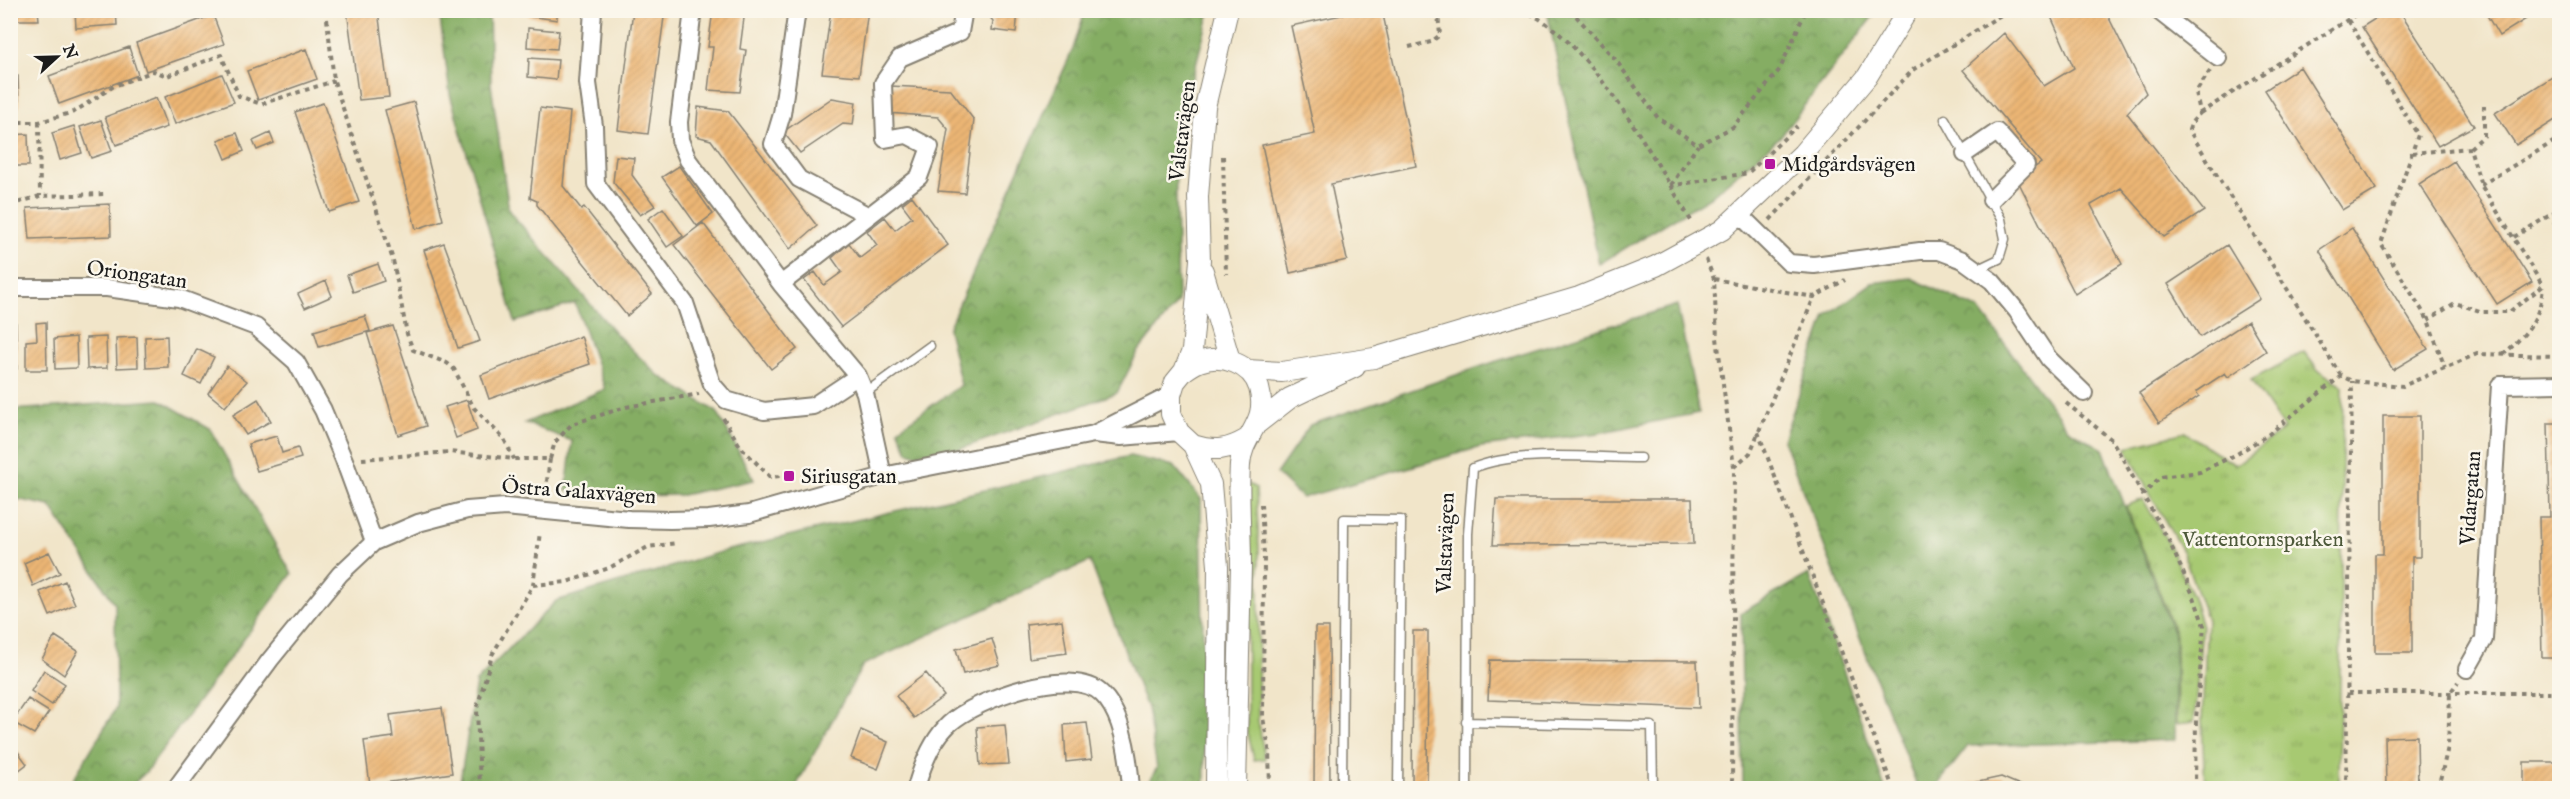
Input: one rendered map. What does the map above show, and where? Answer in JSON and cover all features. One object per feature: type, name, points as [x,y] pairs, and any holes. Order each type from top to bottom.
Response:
[{"type":"street","points":[[593,10],[588,83],[594,126],[596,184],[685,303],[712,384],[726,400],[764,411],[813,406],[858,376]]},
{"type":"street","points":[[693,10],[679,122],[680,140],[688,160],[781,284],[858,376],[865,393],[883,476]]},
{"type":"street","points":[[797,10],[782,114],[773,144],[799,179],[869,216]]},
{"type":"street","points":[[781,284],[919,177],[930,147],[907,135],[885,139],[883,83],[900,58],[960,32],[963,15],[960,10]]},
{"type":"street","name":"Valstavägen","points":[[1171,395],[1175,382],[1184,371],[1192,351],[1200,260],[1197,197],[1205,107],[1228,10]]},
{"type":"street","points":[[1184,371],[1197,362],[1211,358],[1282,372],[1374,358],[1579,297],[1645,271],[1722,230],[1802,154],[1868,77],[1908,10]]},
{"type":"street","points":[[2157,10],[2218,58]]},
{"type":"street","points":[[1965,154],[1997,132],[2026,165],[1991,200]]},
{"type":"street","points":[[1739,214],[1789,263],[1814,265],[1920,251],[1939,251],[1963,260],[1992,281],[2017,311],[2049,359],[2084,393]]},
{"type":"street","name":"Valstavägen","points":[[1200,260],[1238,365],[1258,386],[1262,404],[1240,463],[1241,566],[1236,789]]},
{"type":"street","name":"Oriongatan","points":[[10,288],[107,288],[179,298],[256,327],[296,362],[323,410],[345,460],[374,542]]},
{"type":"street","points":[[1186,438],[1212,450],[1231,448],[1290,398],[1374,358]]},
{"type":"street","name":"Vidargatan","points":[[2467,669],[2484,639],[2500,385],[2559,384]]},
{"type":"street","points":[[1171,395],[1171,414],[1211,484],[1218,566],[1216,789]]},
{"type":"street","name":"Östra Galaxvägen","points":[[176,789],[297,626],[340,574],[374,542],[418,523],[467,510],[505,507],[629,519],[670,520],[749,514],[883,476],[1094,434],[1171,395]]},
{"type":"street","name":"Östra Galaxvägen","points":[[1094,434],[1121,437],[1186,438]]},
{"type":"street","points":[[916,789],[933,744],[949,725],[969,708],[999,696],[1041,685],[1072,681],[1089,684],[1102,694],[1116,713],[1129,763],[1131,789]]},
{"type":"lane","points":[[1945,118],[2001,219],[2005,238],[1998,258],[1978,269]]},
{"type":"lane","points":[[865,393],[930,346]]},
{"type":"lane","name":"Valstavägen","points":[[1467,789],[1468,534],[1473,468],[1491,461],[1526,457],[1641,458]]},
{"type":"lane","points":[[1342,789],[1344,519],[1401,520],[1398,789]]},
{"type":"lane","points":[[1467,722],[1652,726],[1653,789]]},
{"type":"path","points":[[326,10],[334,81],[393,260],[407,334],[413,350],[447,363],[454,369],[474,408],[504,439],[514,459]]},
{"type":"path","points":[[1409,47],[1431,42],[1440,35],[1438,14],[1443,10]]},
{"type":"path","points":[[1521,10],[1563,36],[1601,80],[1693,225]]},
{"type":"path","points":[[1559,10],[1576,16],[1615,59],[1658,118],[1698,145]]},
{"type":"path","points":[[1670,186],[1698,145],[1733,128],[1780,69],[1806,10]]},
{"type":"path","points":[[1757,234],[1914,69],[2009,10]]},
{"type":"path","points":[[2363,10],[2200,112],[2189,130],[2341,376],[2352,381],[2403,386],[2477,354],[2559,356]]},
{"type":"path","points":[[2348,20],[2418,135],[2381,244],[2428,320],[2445,368]]},
{"type":"path","points":[[10,122],[39,122],[74,112],[114,86],[154,71],[167,76],[221,56],[239,96],[261,104],[334,81]]},
{"type":"path","points":[[2200,112],[2196,92],[2218,58]]},
{"type":"path","points":[[2412,153],[2470,148],[2484,136],[2484,106]]},
{"type":"path","points":[[39,122],[40,196]]},
{"type":"path","points":[[1670,186],[1748,173],[1798,126]]},
{"type":"path","points":[[2481,185],[2559,138]]},
{"type":"path","points":[[1223,148],[1224,261],[1228,283]]},
{"type":"path","points":[[2470,148],[2481,185],[2543,286],[2541,309],[2526,335],[2502,355]]},
{"type":"path","points":[[10,206],[40,196],[105,194]]},
{"type":"path","points":[[2514,237],[2559,209]]},
{"type":"path","points":[[1706,258],[1714,279],[1717,338],[1734,467],[1732,789]]},
{"type":"path","points":[[1714,279],[1814,297],[1855,275]]},
{"type":"path","points":[[2428,320],[2456,303],[2483,312],[2509,312],[2543,286]]},
{"type":"path","points":[[1734,467],[1750,453],[1814,297]]},
{"type":"path","points":[[2143,495],[2160,477],[2200,472],[2236,454],[2277,428],[2341,376]]},
{"type":"path","points":[[2346,789],[2352,381]]},
{"type":"path","points":[[546,488],[555,442],[572,424],[626,407],[699,394],[707,398]]},
{"type":"path","points":[[2063,399],[2070,408],[2112,440],[2169,541],[2204,626],[2196,718],[2195,789]]},
{"type":"path","points":[[719,412],[740,446],[770,477],[789,475]]},
{"type":"path","points":[[1758,432],[1893,789]]},
{"type":"path","points":[[345,460],[450,452],[514,459],[550,459]]},
{"type":"path","points":[[1261,498],[1264,556],[1263,718],[1270,756],[1270,789]]},
{"type":"path","points":[[480,789],[477,708],[492,655],[533,585],[540,532]]},
{"type":"path","points":[[533,585],[567,582],[609,568],[648,547],[677,543]]},
{"type":"path","points":[[2438,789],[2448,747],[2450,693],[2467,669]]},
{"type":"path","points":[[2348,693],[2559,693]]},
{"type":"green space","points":[[439,11],[489,11],[491,84],[509,211],[619,337],[658,375],[717,412],[754,480],[682,495],[619,496],[566,491],[572,441],[525,423],[605,389],[575,303],[515,322],[450,94]]},
{"type":"green space","points":[[1085,11],[1210,11],[1175,144],[1178,302],[1138,352],[1117,393],[932,459],[908,452],[898,429],[961,385],[948,329],[1073,49]]},
{"type":"green space","points":[[1547,11],[1877,11],[1780,137],[1710,197],[1599,264]]},
{"type":"green space","points":[[1911,278],[1980,310],[2068,429],[2103,449],[2175,636],[2175,740],[1968,746],[1935,788],[1918,788],[1783,440],[1826,316],[1872,283]]},
{"type":"green space","points":[[1677,305],[1699,413],[1598,433],[1481,447],[1302,498],[1276,474],[1310,425],[1494,362]]},
{"type":"green space","name":"Vattentornsparken","points":[[2304,352],[2318,370],[2343,386],[2339,788],[2205,788],[2202,721],[2207,620],[2183,553],[2126,447],[2185,432],[2235,465],[2284,429],[2251,380]]},
{"type":"green space","points":[[160,400],[210,429],[292,574],[146,772],[129,788],[68,788],[116,708],[115,604],[50,506],[11,498],[11,410]]},
{"type":"green space","points":[[1130,456],[1174,466],[1201,499],[1205,788],[1148,788],[1148,783],[1157,768],[1147,708],[1090,561],[863,665],[795,788],[459,788],[476,682],[556,601],[724,551]]},
{"type":"green space","points":[[1246,483],[1256,488],[1259,551],[1258,721],[1265,759],[1254,760],[1247,729]]},
{"type":"green space","points":[[2143,499],[2167,541],[2193,597],[2202,626],[2194,722],[2177,724],[2176,635],[2126,506]]},
{"type":"green space","points":[[1809,574],[1885,788],[1743,788],[1741,613]]},
{"type":"building","points":[[10,10],[38,10],[39,20],[10,20]]},
{"type":"building","points":[[75,10],[116,10],[117,25],[76,28]]},
{"type":"building","points":[[347,10],[378,10],[389,97],[359,100]]},
{"type":"building","points":[[528,10],[557,10],[557,20],[528,16]]},
{"type":"building","points":[[633,10],[665,10],[648,134],[618,130]]},
{"type":"building","points":[[713,10],[745,10],[740,49],[746,50],[740,92],[708,90],[713,47],[708,47]]},
{"type":"building","points":[[831,10],[868,10],[859,76],[822,73]]},
{"type":"building","points":[[984,10],[1018,10],[1016,33],[992,30],[993,21]]},
{"type":"building","points":[[1364,10],[1382,10],[1416,166],[1331,184],[1347,260],[1290,273],[1262,145],[1315,134],[1291,26]]},
{"type":"building","points":[[2048,10],[2105,10],[2146,93],[2127,113],[2204,211],[2164,237],[2121,188],[2091,205],[2122,264],[2075,294],[2017,179],[2041,163],[1963,70],[2004,33],[2044,86],[2074,68]]},
{"type":"building","points":[[2389,10],[2399,10],[2474,126],[2438,146],[2362,27]]},
{"type":"building","points":[[2484,10],[2520,10],[2526,19],[2499,36]]},
{"type":"building","points":[[213,15],[224,44],[146,71],[136,43]]},
{"type":"building","points":[[528,28],[559,31],[557,49],[527,47]]},
{"type":"building","points":[[129,47],[138,75],[59,104],[49,76]]},
{"type":"building","points":[[306,49],[317,79],[258,100],[247,71]]},
{"type":"building","points":[[529,58],[558,60],[556,80],[528,77]]},
{"type":"building","points":[[2300,67],[2377,189],[2342,210],[2265,90]]},
{"type":"building","points":[[2560,72],[2560,117],[2516,145],[2495,113]]},
{"type":"building","points":[[222,74],[234,102],[175,124],[165,97]]},
{"type":"building","points":[[10,76],[18,76],[19,108],[10,108]]},
{"type":"building","points":[[890,86],[950,89],[974,120],[965,193],[938,191],[948,129],[938,117],[888,113]]},
{"type":"building","points":[[156,98],[167,127],[116,145],[105,117]]},
{"type":"building","points":[[832,98],[856,102],[853,125],[843,124],[800,153],[783,132]]},
{"type":"building","points":[[414,102],[443,220],[416,229],[385,110]]},
{"type":"building","points":[[323,103],[359,202],[329,212],[295,112]]},
{"type":"building","points":[[698,107],[728,111],[817,226],[790,249],[711,140],[696,136]]},
{"type":"building","points":[[540,108],[570,112],[563,186],[582,210],[584,207],[652,294],[627,316],[537,205],[537,201],[530,198]]},
{"type":"building","points":[[101,120],[112,151],[91,158],[80,127]]},
{"type":"building","points":[[74,126],[82,153],[60,160],[52,133]]},
{"type":"building","points":[[237,133],[244,151],[226,159],[218,140]]},
{"type":"building","points":[[270,133],[274,143],[257,150],[253,141]]},
{"type":"building","points":[[28,134],[29,166],[10,166],[10,135]]},
{"type":"building","points":[[616,156],[634,158],[632,175],[655,206],[640,215],[613,182]]},
{"type":"building","points":[[2454,161],[2532,282],[2497,304],[2419,184]]},
{"type":"building","points":[[679,166],[713,214],[697,226],[662,177]]},
{"type":"building","points":[[912,196],[948,245],[841,327],[804,280],[815,272],[824,285],[842,272],[832,258],[849,243],[860,258],[877,245],[867,231],[885,217],[895,230],[912,217],[902,204]]},
{"type":"building","points":[[110,204],[111,236],[30,239],[27,208]]},
{"type":"building","points":[[663,208],[683,236],[667,247],[648,219]]},
{"type":"building","points":[[2560,219],[2560,233],[2553,223]]},
{"type":"building","points":[[703,223],[797,349],[771,369],[674,245]]},
{"type":"building","points":[[2352,228],[2428,349],[2393,370],[2319,250]]},
{"type":"building","points":[[444,243],[480,341],[458,348],[424,250]]},
{"type":"building","points":[[2227,245],[2260,299],[2200,337],[2168,284]]},
{"type":"building","points":[[378,264],[384,281],[353,292],[347,275]]},
{"type":"building","points":[[326,281],[332,296],[305,308],[298,294]]},
{"type":"building","points":[[365,316],[370,331],[319,347],[314,331]]},
{"type":"building","points":[[2248,321],[2266,351],[2228,377],[2225,373],[2196,392],[2199,396],[2159,423],[2139,393]]},
{"type":"building","points":[[46,322],[47,370],[26,370],[26,341],[37,340],[36,323]]},
{"type":"building","points":[[10,323],[16,323],[17,369],[10,369]]},
{"type":"building","points":[[393,326],[426,426],[398,435],[367,333]]},
{"type":"building","points":[[167,336],[168,367],[146,368],[145,337]]},
{"type":"building","points":[[581,336],[590,364],[489,399],[481,375]]},
{"type":"building","points":[[76,337],[77,368],[55,369],[54,339]]},
{"type":"building","points":[[106,337],[107,368],[87,369],[86,338]]},
{"type":"building","points":[[137,337],[138,367],[117,368],[116,338]]},
{"type":"building","points":[[197,349],[214,357],[201,384],[184,376]]},
{"type":"building","points":[[227,366],[247,381],[225,407],[208,393]]},
{"type":"building","points":[[258,399],[271,421],[246,435],[233,415]]},
{"type":"building","points":[[467,400],[477,430],[456,438],[445,407]]},
{"type":"building","points":[[2383,416],[2420,416],[2420,557],[2412,557],[2412,653],[2375,653],[2375,554],[2383,554]]},
{"type":"building","points":[[2548,423],[2560,423],[2560,658],[2542,658],[2539,517],[2550,517]]},
{"type":"building","points":[[277,436],[282,453],[298,448],[301,458],[257,471],[248,444]]},
{"type":"building","points":[[1496,499],[1692,499],[1694,544],[1493,545]]},
{"type":"building","points":[[49,552],[60,573],[33,586],[24,563]]},
{"type":"building","points":[[65,581],[75,604],[50,616],[40,592]]},
{"type":"building","points":[[1062,620],[1067,653],[1029,658],[1026,624]]},
{"type":"building","points":[[1315,627],[1329,627],[1330,788],[1314,788]]},
{"type":"building","points":[[1413,631],[1428,631],[1427,788],[1412,788]]},
{"type":"building","points":[[55,636],[78,651],[64,675],[42,659]]},
{"type":"building","points":[[992,639],[1000,665],[963,674],[956,649]]},
{"type":"building","points":[[1490,660],[1697,661],[1699,708],[1488,700]]},
{"type":"building","points":[[44,670],[65,684],[52,705],[31,691]]},
{"type":"building","points":[[926,673],[944,696],[914,718],[896,696]]},
{"type":"building","points":[[28,699],[49,712],[34,734],[12,722]]},
{"type":"building","points":[[442,708],[452,773],[370,785],[364,741],[393,737],[390,715]]},
{"type":"building","points":[[1087,723],[1092,759],[1066,762],[1064,725]]},
{"type":"building","points":[[1005,725],[1009,764],[980,765],[977,727]]},
{"type":"building","points":[[861,730],[888,742],[878,769],[851,758]]},
{"type":"building","points":[[2417,736],[2418,788],[2386,788],[2385,737]]},
{"type":"building","points":[[10,741],[27,764],[10,777]]},
{"type":"building","points":[[2524,762],[2560,762],[2560,788],[2524,788]]},
{"type":"building","points":[[2001,777],[2027,788],[1962,788],[1969,784]]},
{"type":"place","name":"Midgårdsvägen","points":[[1770,164]]},
{"type":"place","name":"Siriusgatan","points":[[789,476]]}]
